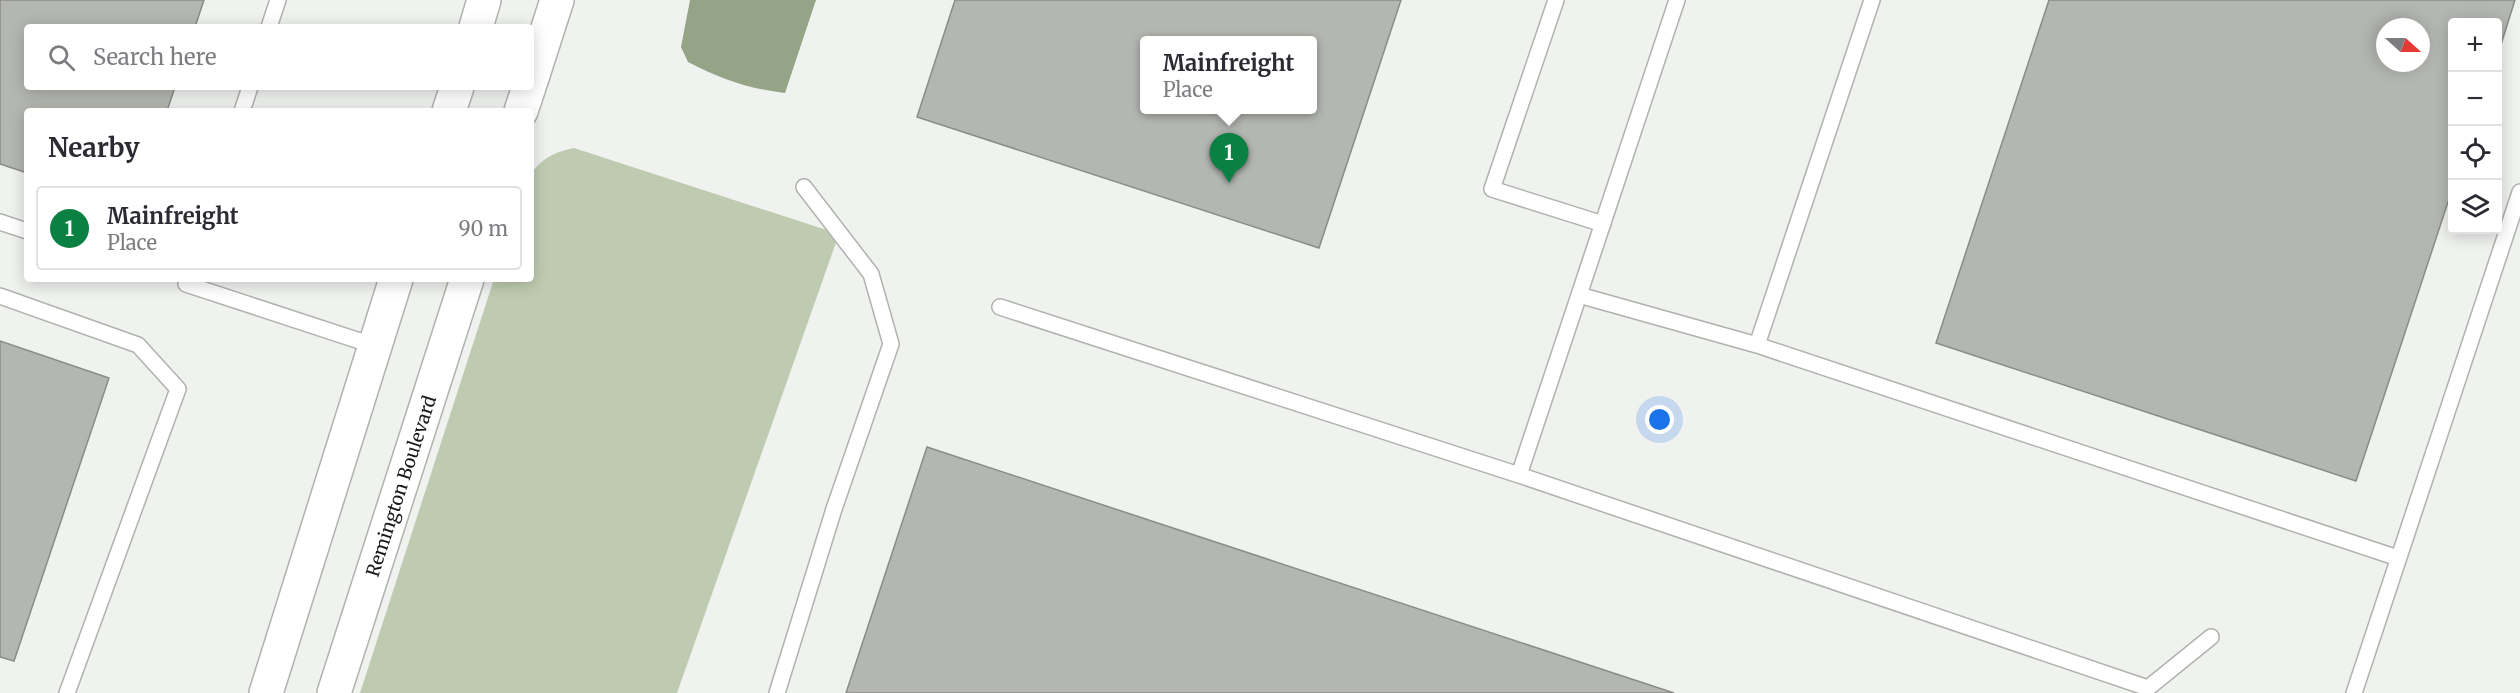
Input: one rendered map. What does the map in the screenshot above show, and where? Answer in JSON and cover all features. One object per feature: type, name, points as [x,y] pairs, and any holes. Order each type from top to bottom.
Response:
[{"type":"street","points":[[477,24],[484,0]]},
{"type":"street","points":[[534,72],[557,0]]},
{"type":"street","points":[[450,108],[456,90]]},
{"type":"street","points":[[522,108],[528,90]]},
{"type":"street","points":[[266,693],[395,282]]},
{"type":"street","name":"Remington Boulevard","points":[[334,693],[466,282]]},
{"type":"lane","points":[[270,24],[278,0]]},
{"type":"lane","points":[[1556,0],[1492,189],[1603,224]]},
{"type":"lane","points":[[1519,475],[1677,0]]},
{"type":"lane","points":[[1757,345],[1872,0]]},
{"type":"lane","points":[[243,108],[249,90]]},
{"type":"lane","points":[[777,693],[834,509],[891,344],[871,274],[804,187]]},
{"type":"lane","points":[[2354,693],[2520,192]]},
{"type":"lane","points":[[0,222],[24,230]]},
{"type":"lane","points":[[184,282],[375,346]]},
{"type":"lane","points":[[0,296],[138,345],[178,389],[67,693]]},
{"type":"lane","points":[[1579,296],[1757,345],[2398,558]]},
{"type":"lane","points":[[1000,307],[1519,475],[2148,688],[2211,637]]},
{"type":"shaded area","points":[[690,0],[816,0],[785,93],[735,82],[688,62],[681,47]]},
{"type":"shaded area","points":[[574,148],[839,234],[677,693],[360,693],[493,282],[534,282],[534,171],[550,156]]},
{"type":"building","points":[[0,0],[204,0],[196,24],[24,24],[24,90],[174,90],[168,108],[24,108],[24,172],[0,164]]},
{"type":"building","points":[[955,0],[1401,0],[1319,248],[917,117]]},
{"type":"building","points":[[2049,0],[2515,0],[2502,41],[2502,18],[2448,18],[2448,202],[2356,481],[1936,343]]},
{"type":"building","points":[[0,341],[109,378],[14,661],[0,657]]},
{"type":"building","points":[[927,447],[1674,693],[846,693]]},
{"type":"place","name":"Mainfreight","points":[[1229,183]]}]
